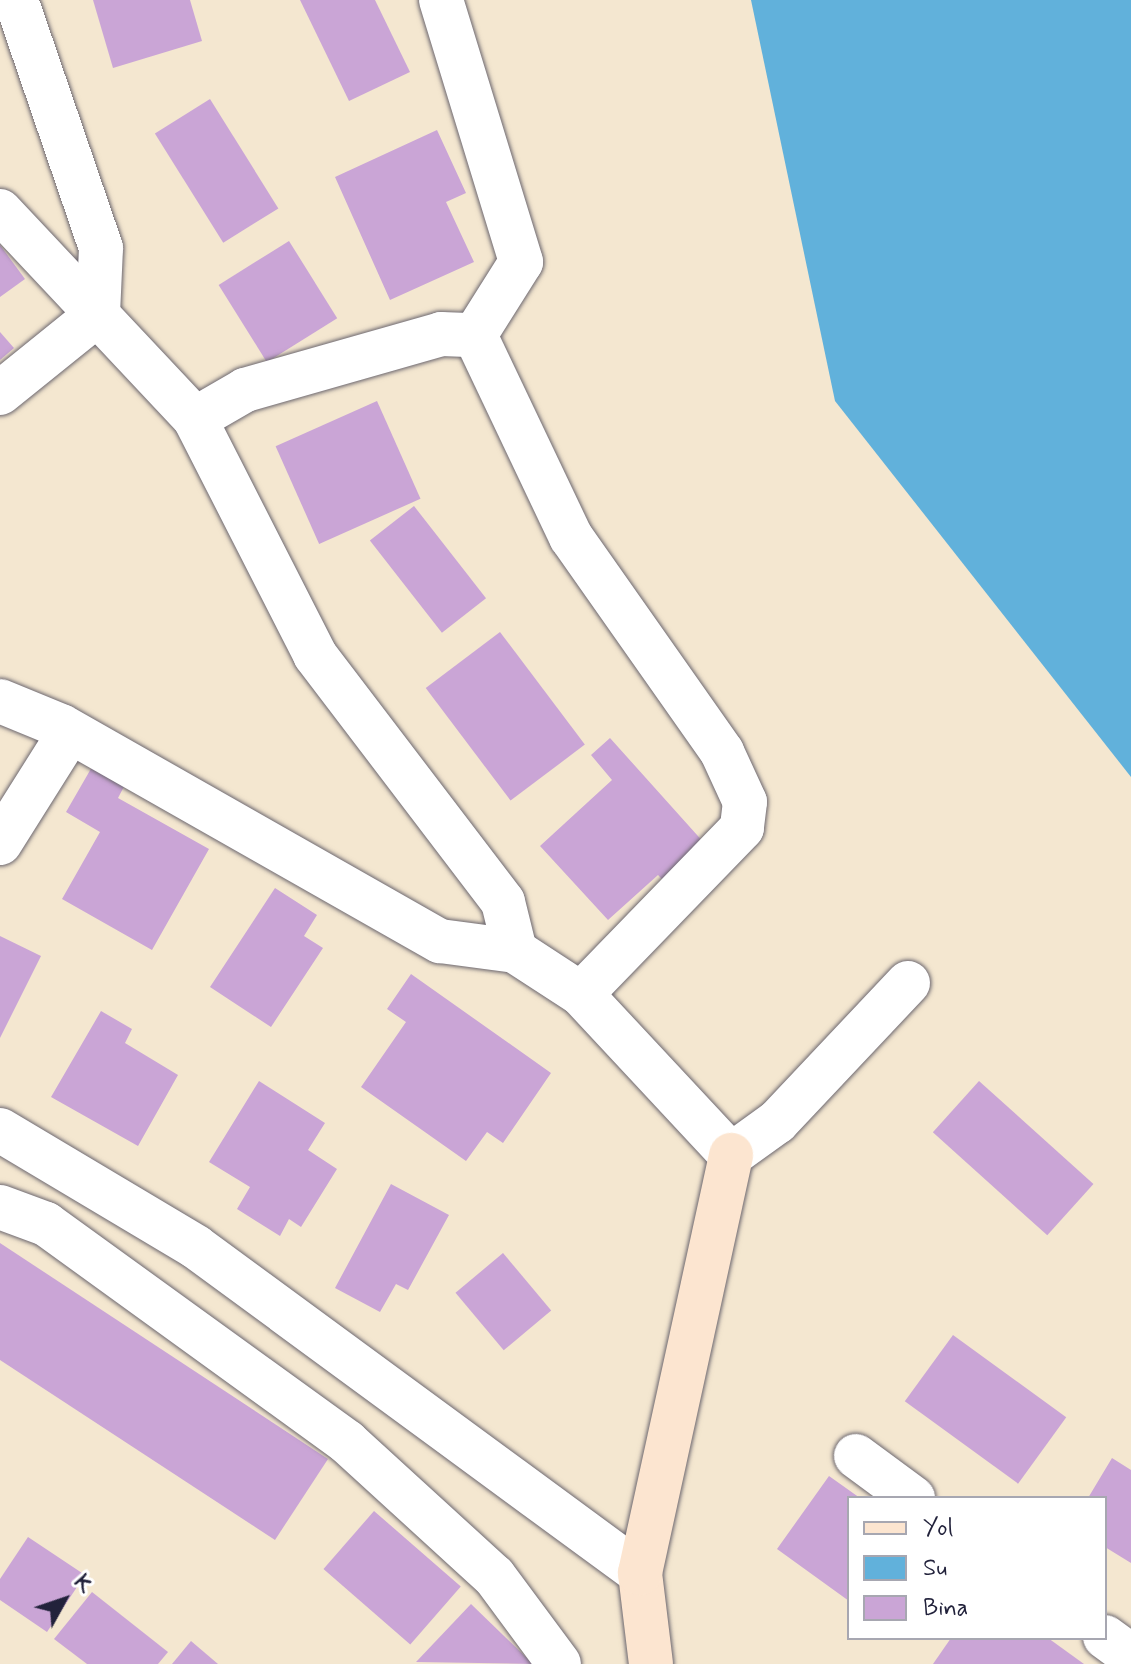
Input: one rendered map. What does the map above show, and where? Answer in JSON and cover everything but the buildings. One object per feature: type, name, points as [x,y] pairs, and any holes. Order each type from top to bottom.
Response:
[{"type":"street","points":[[0,393],[98,314],[101,248],[16,0]]},
{"type":"street","points":[[441,0],[521,262],[475,335]]},
{"type":"street","points":[[0,211],[195,419],[315,655],[503,902],[515,951]]},
{"type":"street","points":[[195,419],[245,390],[441,334],[475,335]]},
{"type":"street","points":[[475,335],[571,537],[722,752],[745,802],[742,828],[581,994]]},
{"type":"street","points":[[0,701],[70,732],[440,941],[515,951],[581,994],[731,1155]]},
{"type":"street","points":[[0,843],[70,732]]},
{"type":"street","points":[[650,1649],[640,1573],[731,1155],[777,1122],[908,983]]},
{"type":"street","points":[[0,1130],[196,1247],[640,1573]]},
{"type":"street","points":[[0,1207],[46,1224],[347,1442],[494,1576],[559,1664]]},
{"type":"street","points":[[856,1456],[910,1496]]},
{"type":"street","points":[[1107,1638],[1131,1656]]},
{"type":"water","points":[[751,0],[1131,0],[1131,777],[835,401]]}]
